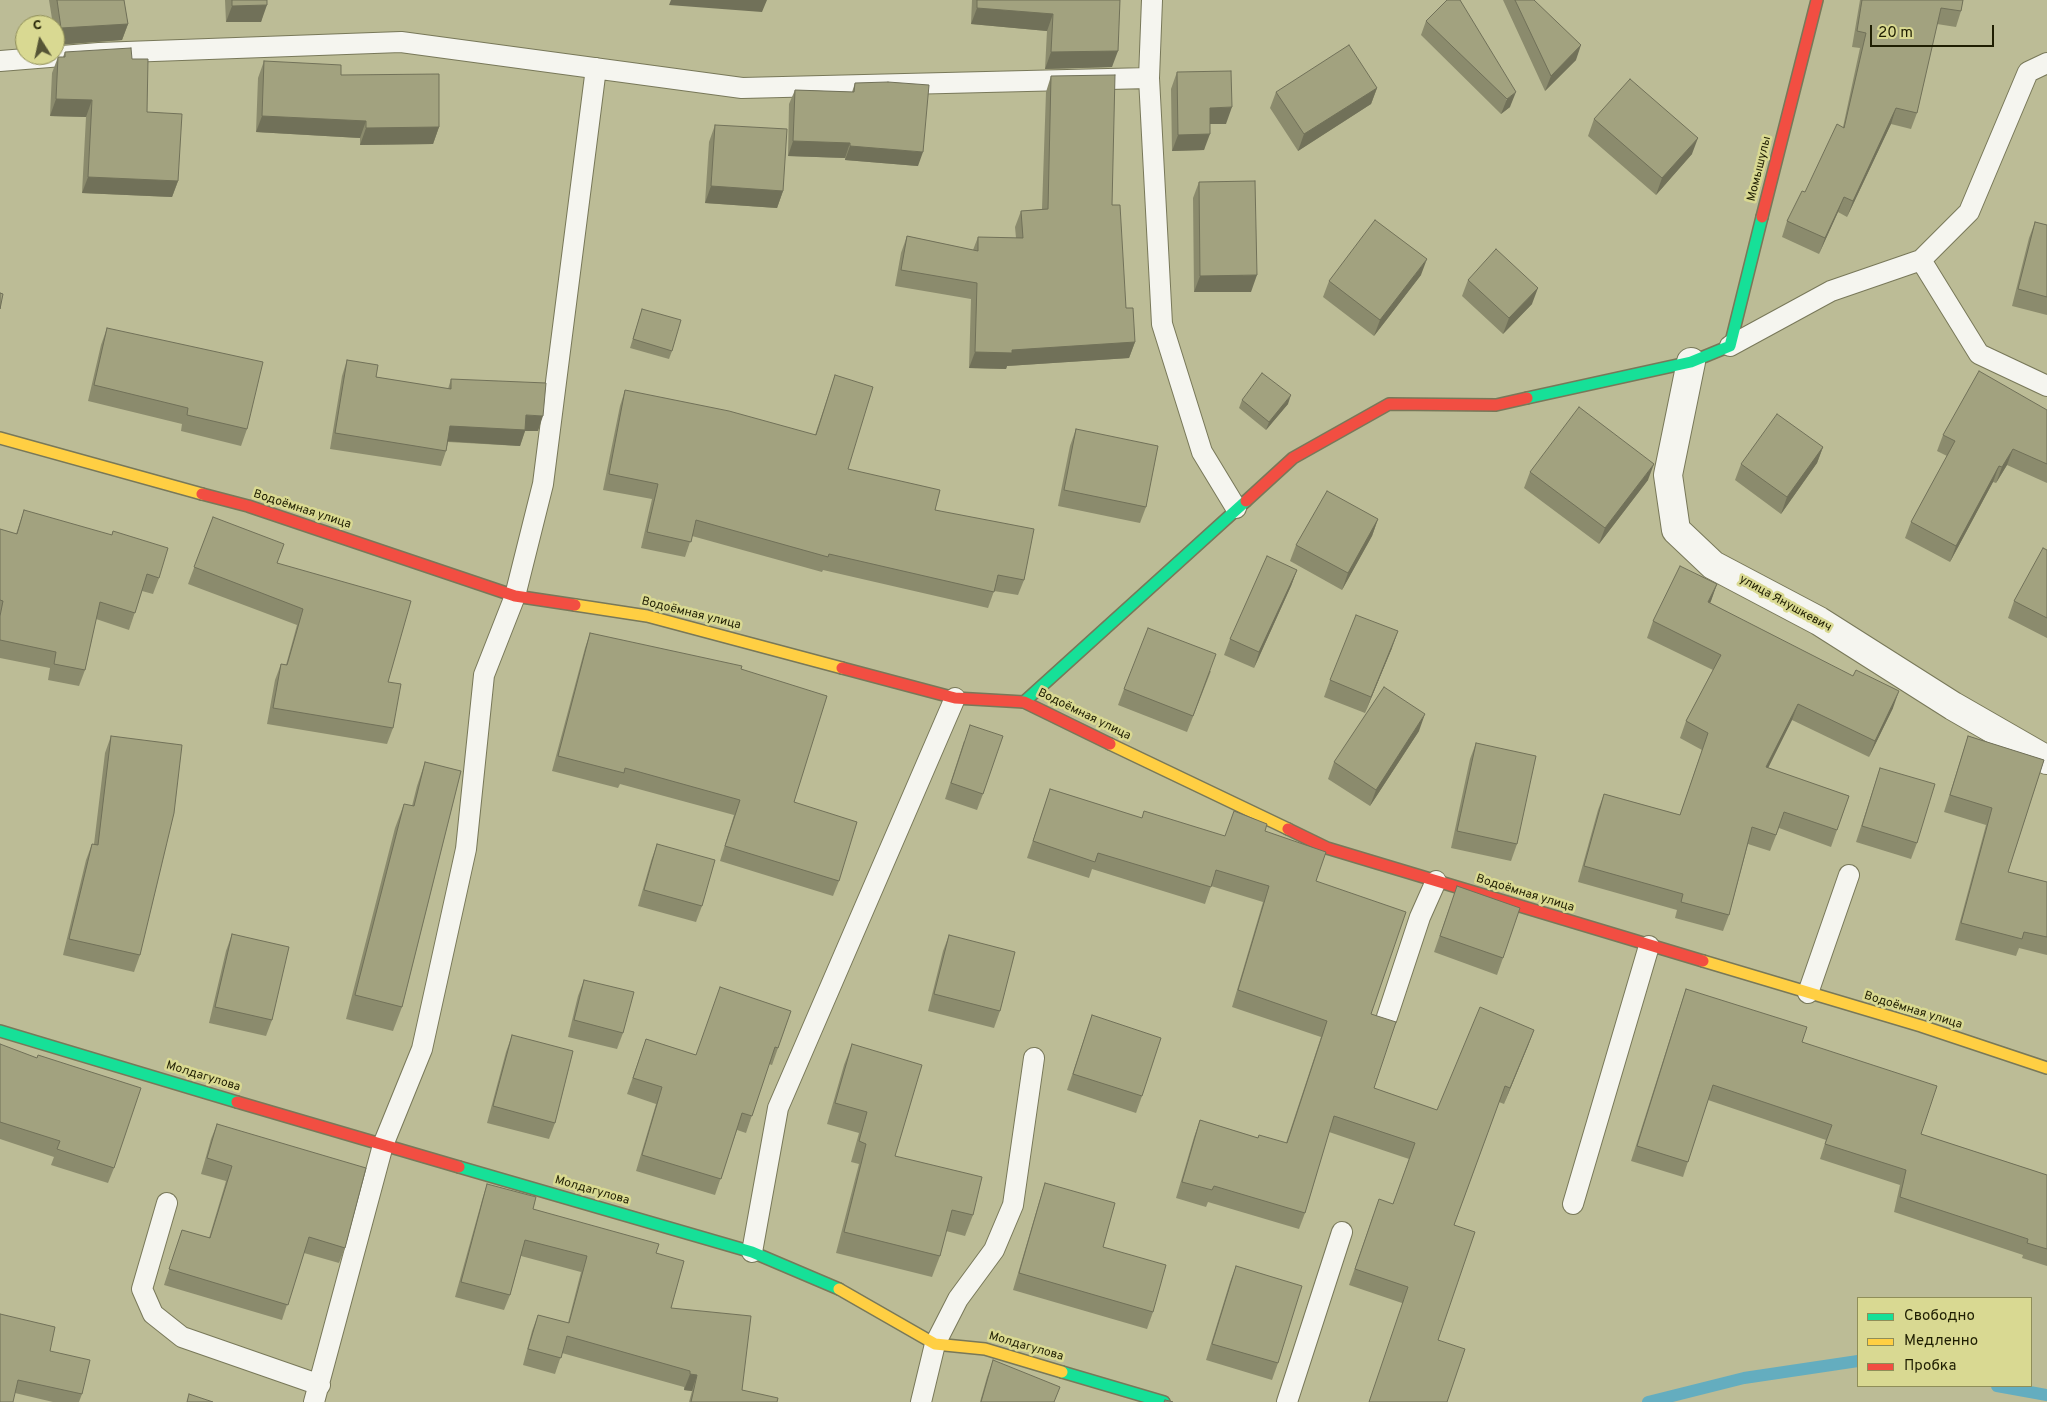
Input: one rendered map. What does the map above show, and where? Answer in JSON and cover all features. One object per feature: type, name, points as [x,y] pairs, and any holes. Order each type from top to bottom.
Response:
[{"type":"street","name":"Момышулы","points":[[1730,346],[1817,0]]},
{"type":"street","points":[[1024,702],[1293,458],[1389,404],[1496,405],[1692,362],[1730,346]]},
{"type":"street","name":"улица Янушкевич","points":[[1692,362],[1668,475],[1676,530],[1713,565],[1819,621],[1953,706],[2047,760]]},
{"type":"street","name":"Водоёмная улица","points":[[0,438],[102,468],[248,506],[516,596],[647,616],[955,698],[1024,702],[1327,848],[1808,993],[2047,1068]]},
{"type":"street","name":"Молдагулова","points":[[0,1031],[752,1252],[828,1282],[935,1344],[985,1349],[1164,1402]]},
{"type":"lane","points":[[1152,0],[1149,78],[1162,324],[1202,452],[1236,508]]},
{"type":"lane","points":[[0,61],[99,53],[401,42],[742,88],[1149,78]]},
{"type":"lane","points":[[1730,346],[1832,291],[1921,260],[1969,212],[2028,72],[2047,63]]},
{"type":"lane","points":[[167,1203],[142,1289],[153,1314],[182,1337],[317,1394],[383,1145],[422,1048],[466,849],[484,675],[516,596],[544,484],[596,68]]},
{"type":"lane","points":[[1921,260],[1979,354],[2047,386]]},
{"type":"lane","points":[[752,1252],[778,1108],[955,698]]},
{"type":"lane","points":[[1808,993],[1849,875]]},
{"type":"lane","points":[[1387,1017],[1420,917],[1436,881]]},
{"type":"lane","points":[[1574,1204],[1648,946]]},
{"type":"lane","points":[[921,1402],[935,1344],[958,1299],[994,1250],[1013,1205],[1034,1058]]},
{"type":"lane","points":[[1287,1402],[1342,1232]]},
{"type":"building","points":[[57,0],[124,0],[128,24],[65,28],[65,15],[59,15]]},
{"type":"building","points":[[232,0],[267,0],[267,5],[232,6]]},
{"type":"building","points":[[977,0],[1120,0],[1118,51],[1051,52],[1053,14],[977,8]]},
{"type":"building","points":[[1447,0],[1460,0],[1516,92],[1507,99],[1426,21]]},
{"type":"building","points":[[1515,0],[1534,0],[1581,45],[1551,76]]},
{"type":"building","points":[[1862,0],[1963,0],[1961,11],[1941,8],[1917,113],[1896,108],[1853,201],[1844,197],[1825,238],[1787,221],[1802,191],[1805,192],[1837,124],[1844,128],[1866,33],[1857,31]]},
{"type":"building","points":[[1349,45],[1377,88],[1304,134],[1276,92]]},
{"type":"building","points":[[131,48],[132,59],[148,59],[147,112],[182,114],[178,181],[88,177],[92,100],[56,99],[58,65],[65,65],[65,52]]},
{"type":"building","points":[[264,61],[341,65],[341,75],[439,74],[439,127],[366,128],[366,121],[262,116]]},
{"type":"building","points":[[1231,71],[1232,107],[1210,108],[1210,134],[1178,135],[1177,72]]},
{"type":"building","points":[[1115,75],[1112,205],[1120,205],[1126,308],[1133,308],[1135,342],[1012,350],[1012,353],[975,352],[977,283],[901,270],[907,236],[978,251],[978,237],[1023,238],[1021,211],[1048,209],[1051,76]]},
{"type":"building","points":[[1630,79],[1698,138],[1662,178],[1594,119]]},
{"type":"building","points":[[888,82],[929,85],[923,152],[850,146],[850,143],[793,141],[795,90],[854,92],[855,83]]},
{"type":"building","points":[[715,125],[787,129],[783,191],[711,186]]},
{"type":"building","points":[[1255,181],[1257,275],[1200,276],[1199,182]]},
{"type":"building","points":[[1375,220],[1427,259],[1380,320],[1329,281]]},
{"type":"building","points":[[2035,222],[2047,225],[2047,297],[2018,289]]},
{"type":"building","points":[[1496,249],[1538,288],[1509,318],[1468,280]]},
{"type":"building","points":[[0,293],[3,294],[0,309]]},
{"type":"building","points":[[642,309],[681,320],[672,351],[633,339]]},
{"type":"building","points":[[107,328],[263,362],[247,429],[187,415],[188,408],[94,385]]},
{"type":"building","points":[[347,360],[378,365],[376,377],[451,389],[451,379],[546,383],[543,416],[526,415],[525,430],[450,426],[446,451],[335,433]]},
{"type":"building","points":[[1979,371],[2047,410],[2047,464],[2013,449],[2002,467],[1999,466],[1956,546],[1911,522],[1955,441],[1943,435]]},
{"type":"building","points":[[1262,373],[1291,395],[1269,422],[1242,400]]},
{"type":"building","points":[[835,375],[873,387],[848,469],[940,490],[935,510],[1034,529],[1024,580],[998,575],[994,592],[829,554],[828,557],[696,520],[691,542],[647,532],[658,484],[609,474],[625,390],[729,411],[816,435]]},
{"type":"building","points":[[1579,407],[1654,464],[1605,528],[1530,472]]},
{"type":"building","points":[[1777,414],[1823,447],[1787,497],[1741,464]]},
{"type":"building","points":[[1076,429],[1158,446],[1146,507],[1064,490]]},
{"type":"building","points":[[1327,491],[1378,519],[1348,573],[1296,545]]},
{"type":"building","points":[[24,510],[112,535],[113,531],[168,548],[159,578],[147,574],[135,613],[100,602],[85,670],[54,664],[56,652],[0,640],[0,616],[3,601],[0,600],[0,529],[17,534]]},
{"type":"building","points":[[213,517],[284,544],[277,563],[411,601],[388,682],[401,684],[393,728],[273,708],[281,664],[287,665],[303,609],[194,567]]},
{"type":"building","points":[[2043,548],[2047,550],[2047,618],[2014,601]]},
{"type":"building","points":[[1267,556],[1297,570],[1259,652],[1230,639]]},
{"type":"building","points":[[1680,566],[1717,584],[1708,602],[1853,676],[1856,670],[1899,691],[1875,741],[1798,704],[1766,767],[1849,796],[1837,830],[1784,812],[1776,835],[1752,827],[1729,915],[1681,902],[1683,894],[1584,866],[1604,794],[1680,815],[1708,733],[1686,721],[1721,655],[1653,621]]},
{"type":"building","points":[[1356,615],[1398,631],[1371,697],[1330,680]]},
{"type":"building","points":[[1148,628],[1216,654],[1193,716],[1124,689]]},
{"type":"building","points":[[590,633],[742,666],[741,669],[827,696],[794,802],[857,822],[839,881],[725,846],[740,800],[625,768],[624,773],[558,756]]},
{"type":"building","points":[[1384,687],[1425,714],[1376,790],[1334,762]]},
{"type":"building","points":[[970,725],[1003,736],[983,794],[951,783]]},
{"type":"building","points":[[111,736],[182,745],[174,813],[140,955],[69,939],[92,844],[98,845]]},
{"type":"building","points":[[1968,736],[2044,760],[2008,872],[2047,882],[2047,937],[2024,932],[2022,939],[1961,923],[1992,808],[1950,795]]},
{"type":"building","points":[[1476,743],[1536,756],[1517,844],[1457,831]]},
{"type":"building","points":[[425,762],[461,771],[402,1007],[355,995],[404,804],[414,806]]},
{"type":"building","points":[[1880,768],[1935,784],[1917,843],[1862,826]]},
{"type":"building","points":[[1050,789],[1142,818],[1144,811],[1225,836],[1234,811],[1267,824],[1265,831],[1326,852],[1316,881],[1406,912],[1371,1014],[1396,1022],[1374,1088],[1437,1110],[1480,1007],[1534,1030],[1510,1088],[1505,1086],[1454,1225],[1475,1232],[1438,1340],[1465,1349],[1447,1402],[1369,1402],[1408,1287],[1355,1269],[1379,1199],[1393,1204],[1415,1143],[1334,1116],[1305,1213],[1214,1186],[1212,1190],[1182,1182],[1200,1120],[1258,1138],[1259,1135],[1287,1143],[1327,1021],[1238,990],[1269,886],[1216,870],[1211,887],[1098,853],[1095,862],[1033,841]]},
{"type":"building","points":[[657,844],[715,860],[702,906],[644,890]]},
{"type":"building","points":[[1457,886],[1520,908],[1503,958],[1440,936]]},
{"type":"building","points":[[232,934],[289,947],[272,1020],[215,1007]]},
{"type":"building","points":[[949,935],[1015,952],[1000,1011],[934,994]]},
{"type":"building","points":[[584,980],[634,992],[623,1033],[574,1020]]},
{"type":"building","points":[[720,987],[791,1011],[778,1048],[775,1047],[752,1116],[742,1113],[721,1179],[642,1155],[662,1087],[633,1078],[646,1039],[696,1055]]},
{"type":"building","points":[[1686,989],[1807,1027],[1802,1042],[1937,1086],[1921,1134],[2047,1175],[2047,1249],[2027,1243],[2028,1239],[1900,1197],[1906,1170],[1825,1144],[1832,1125],[1713,1085],[1688,1162],[1637,1146]]},
{"type":"building","points":[[1092,1015],[1161,1038],[1142,1096],[1073,1074]]},
{"type":"building","points":[[512,1035],[573,1051],[555,1123],[493,1106]]},
{"type":"building","points":[[0,1044],[37,1058],[38,1055],[141,1088],[114,1168],[57,1149],[60,1141],[0,1122]]},
{"type":"building","points":[[852,1044],[922,1065],[895,1156],[982,1177],[973,1215],[952,1210],[940,1256],[844,1232],[866,1144],[859,1141],[867,1112],[835,1103]]},
{"type":"building","points":[[217,1124],[366,1168],[345,1248],[309,1237],[288,1305],[169,1269],[182,1230],[210,1238],[232,1166],[207,1158]]},
{"type":"building","points":[[1045,1183],[1115,1203],[1103,1247],[1166,1265],[1153,1312],[1019,1273]]},
{"type":"building","points":[[487,1184],[536,1197],[533,1209],[659,1244],[656,1253],[684,1261],[671,1308],[751,1316],[742,1390],[778,1398],[777,1402],[691,1402],[697,1375],[690,1374],[690,1371],[567,1336],[561,1358],[528,1349],[538,1315],[569,1323],[587,1256],[525,1240],[510,1295],[461,1282]]},
{"type":"building","points":[[1236,1266],[1302,1286],[1278,1363],[1212,1344]]},
{"type":"building","points":[[0,1314],[55,1327],[50,1351],[90,1360],[82,1394],[18,1380],[13,1402],[0,1402]]},
{"type":"building","points":[[993,1360],[1060,1387],[1054,1402],[981,1402]]},
{"type":"building","points":[[189,1394],[213,1402],[187,1402]]},
{"type":"waterway","points":[[1648,1402],[1744,1378],[1857,1361]]},
{"type":"waterway","points":[[2003,1387],[2047,1395]]},
{"type":"traffic: fast","points":[[1527,398],[1691,362],[1730,346],[1762,217]]},
{"type":"traffic: fast","points":[[1024,702],[1246,501]]},
{"type":"traffic: fast","points":[[0,1031],[237,1102]]},
{"type":"traffic: fast","points":[[459,1167],[752,1252],[839,1289]]},
{"type":"traffic: fast","points":[[1062,1372],[1164,1402]]},
{"type":"traffic: slow","points":[[0,438],[202,494]]},
{"type":"traffic: slow","points":[[575,605],[647,616],[842,668]]},
{"type":"traffic: slow","points":[[1110,744],[1288,829]]},
{"type":"traffic: slow","points":[[1703,961],[1921,1026],[2047,1068]]},
{"type":"traffic: slow","points":[[839,1289],[935,1344],[985,1349],[1062,1372]]},
{"type":"traffic: jam","points":[[1762,217],[1817,0]]},
{"type":"traffic: jam","points":[[1246,501],[1293,458],[1389,404],[1496,405],[1527,398]]},
{"type":"traffic: jam","points":[[202,494],[248,506],[515,596],[575,605]]},
{"type":"traffic: jam","points":[[842,668],[955,698],[1024,702],[1110,744]]},
{"type":"traffic: jam","points":[[1288,829],[1327,848],[1703,961]]},
{"type":"traffic: jam","points":[[237,1102],[459,1167]]}]
